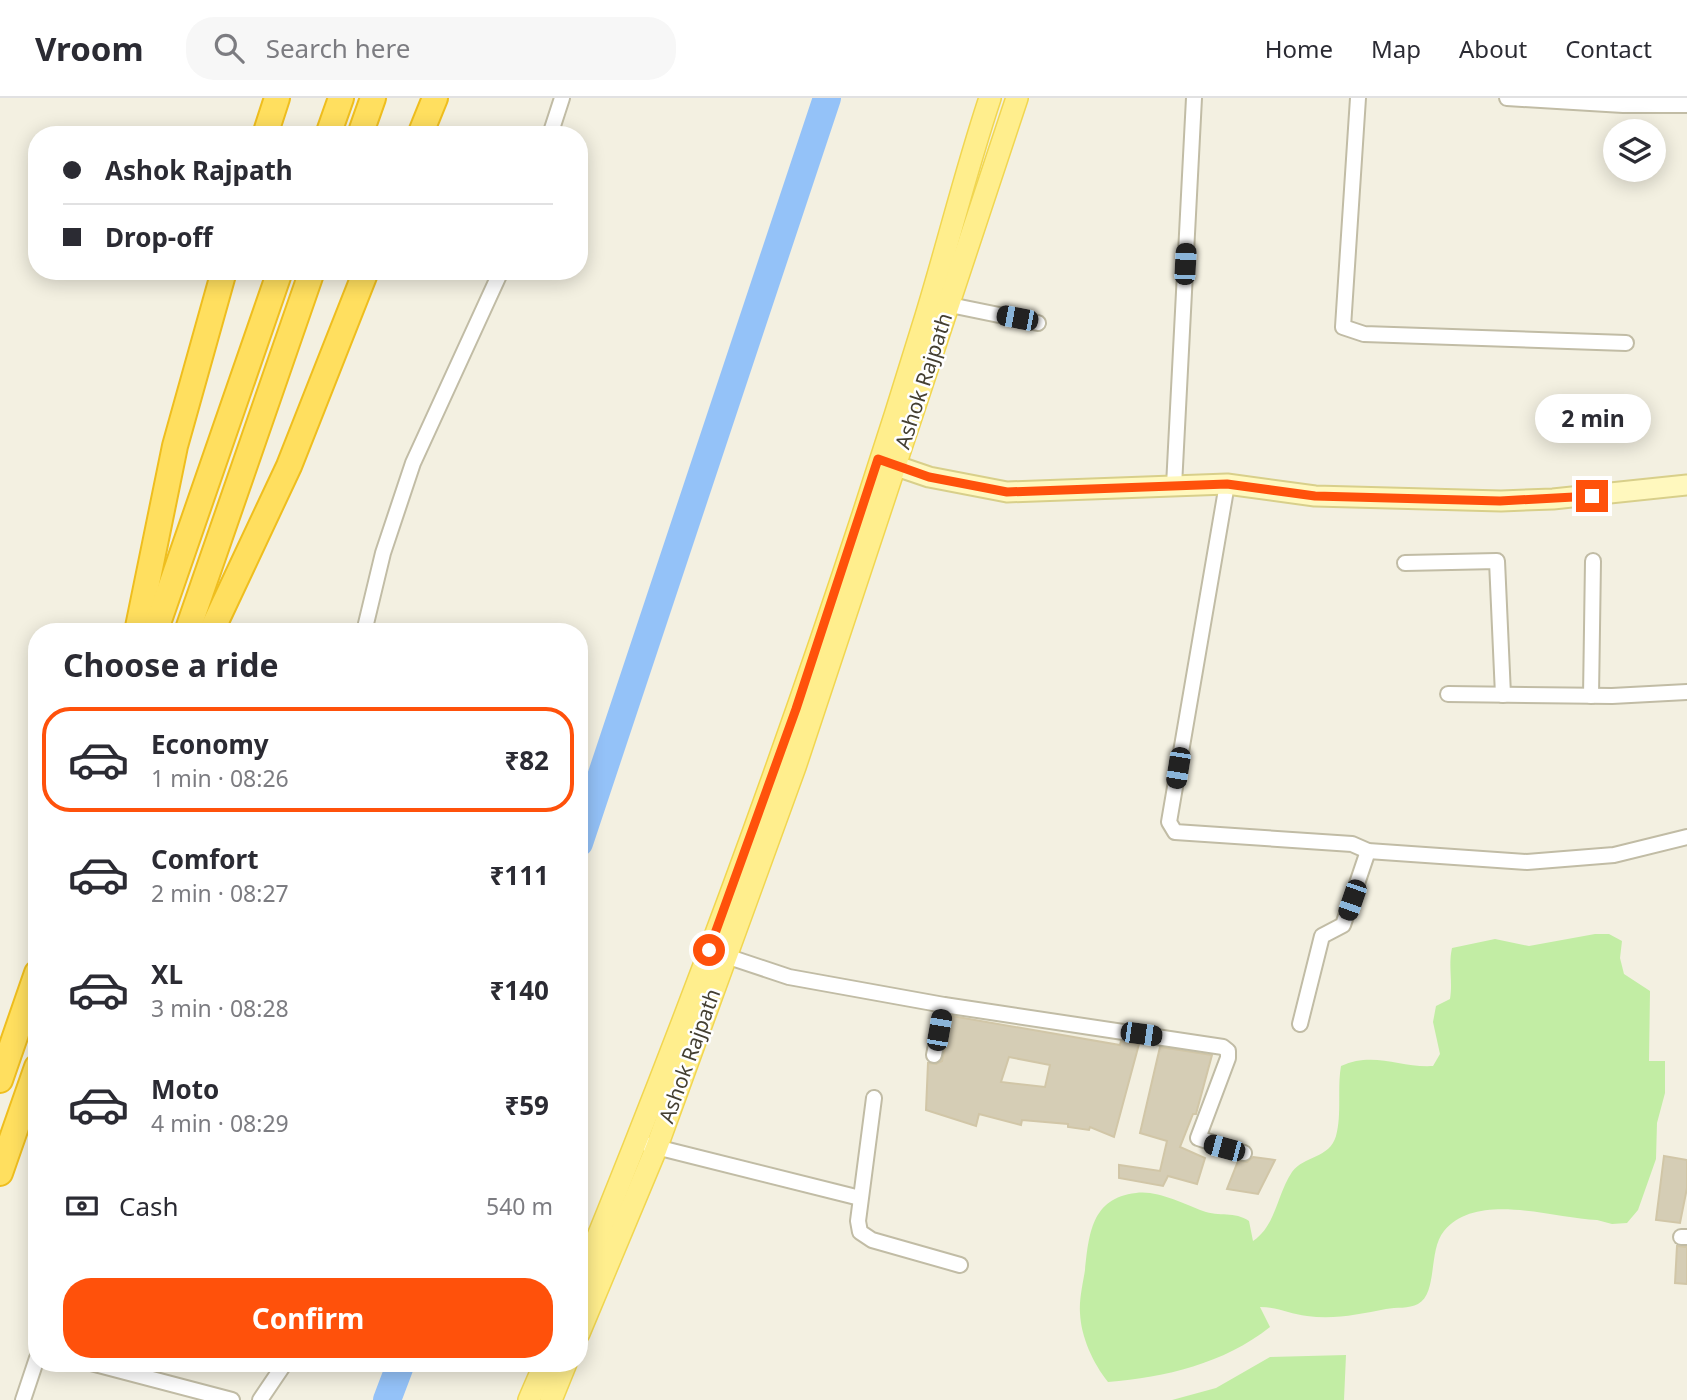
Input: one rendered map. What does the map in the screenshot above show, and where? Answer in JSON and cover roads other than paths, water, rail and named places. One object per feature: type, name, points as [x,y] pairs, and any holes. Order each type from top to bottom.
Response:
[{"type":"highway","points":[[268,126],[277,98]]},
{"type":"highway","points":[[331,126],[341,98]]},
{"type":"highway","points":[[363,126],[373,98]]},
{"type":"highway","points":[[424,126],[435,98]]},
{"type":"highway","points":[[139,623],[175,446],[221,280]]},
{"type":"highway","points":[[158,623],[277,280]]},
{"type":"highway","points":[[190,623],[309,280]]},
{"type":"highway","points":[[215,623],[289,466],[362,280]]},
{"type":"highway","points":[[0,1080],[28,1000]]},
{"type":"highway","points":[[0,1173],[28,1093]]},
{"type":"main road","name":"Ashok Rajpath","points":[[588,1308],[718,953],[795,766],[887,462],[926,316],[990,98]]},
{"type":"main road","name":"Ashok Rajpath","points":[[887,462],[950,305],[1017,98]]},
{"type":"main road","name":"Ashok Rajpath","points":[[588,1265],[647,1144]]},
{"type":"main road","points":[[529,1400],[541,1372]]},
{"type":"main road","points":[[551,1400],[562,1372]]},
{"type":"street","points":[[553,126],[562,98]]},
{"type":"street","points":[[1174,485],[1194,98]]},
{"type":"street","points":[[1358,98],[1343,327],[1364,334],[1626,343]]},
{"type":"street","points":[[1507,98],[1623,105],[1687,104]]},
{"type":"street","points":[[366,623],[383,553],[413,463],[496,280]]},
{"type":"street","points":[[950,305],[1038,323]]},
{"type":"street","points":[[887,462],[929,477],[1007,492],[1227,484],[1315,496],[1500,501],[1553,499],[1687,485]]},
{"type":"street","points":[[1227,484],[1199,633],[1170,828],[1182,834],[1352,844],[1368,851],[1527,862],[1614,855],[1687,837]]},
{"type":"street","points":[[1405,563],[1497,561],[1503,695]]},
{"type":"street","points":[[1591,695],[1593,561]]},
{"type":"street","points":[[1448,694],[1591,695],[1687,692]]},
{"type":"street","points":[[1300,1024],[1322,936],[1343,925],[1368,851]]},
{"type":"street","points":[[718,953],[789,977],[944,1005],[1223,1046],[1228,1051],[1228,1058],[1198,1138],[1244,1153]]},
{"type":"street","points":[[934,1055],[944,1005]]},
{"type":"street","points":[[874,1098],[858,1221],[864,1237],[960,1265]]},
{"type":"street","points":[[647,1144],[860,1198]]},
{"type":"street","points":[[23,1400],[32,1372]]},
{"type":"street","points":[[125,1372],[232,1400]]},
{"type":"street","points":[[260,1400],[279,1372]]},
{"type":"waterway","points":[[588,816],[827,98]]},
{"type":"waterway","points":[[387,1400],[398,1372]]}]
